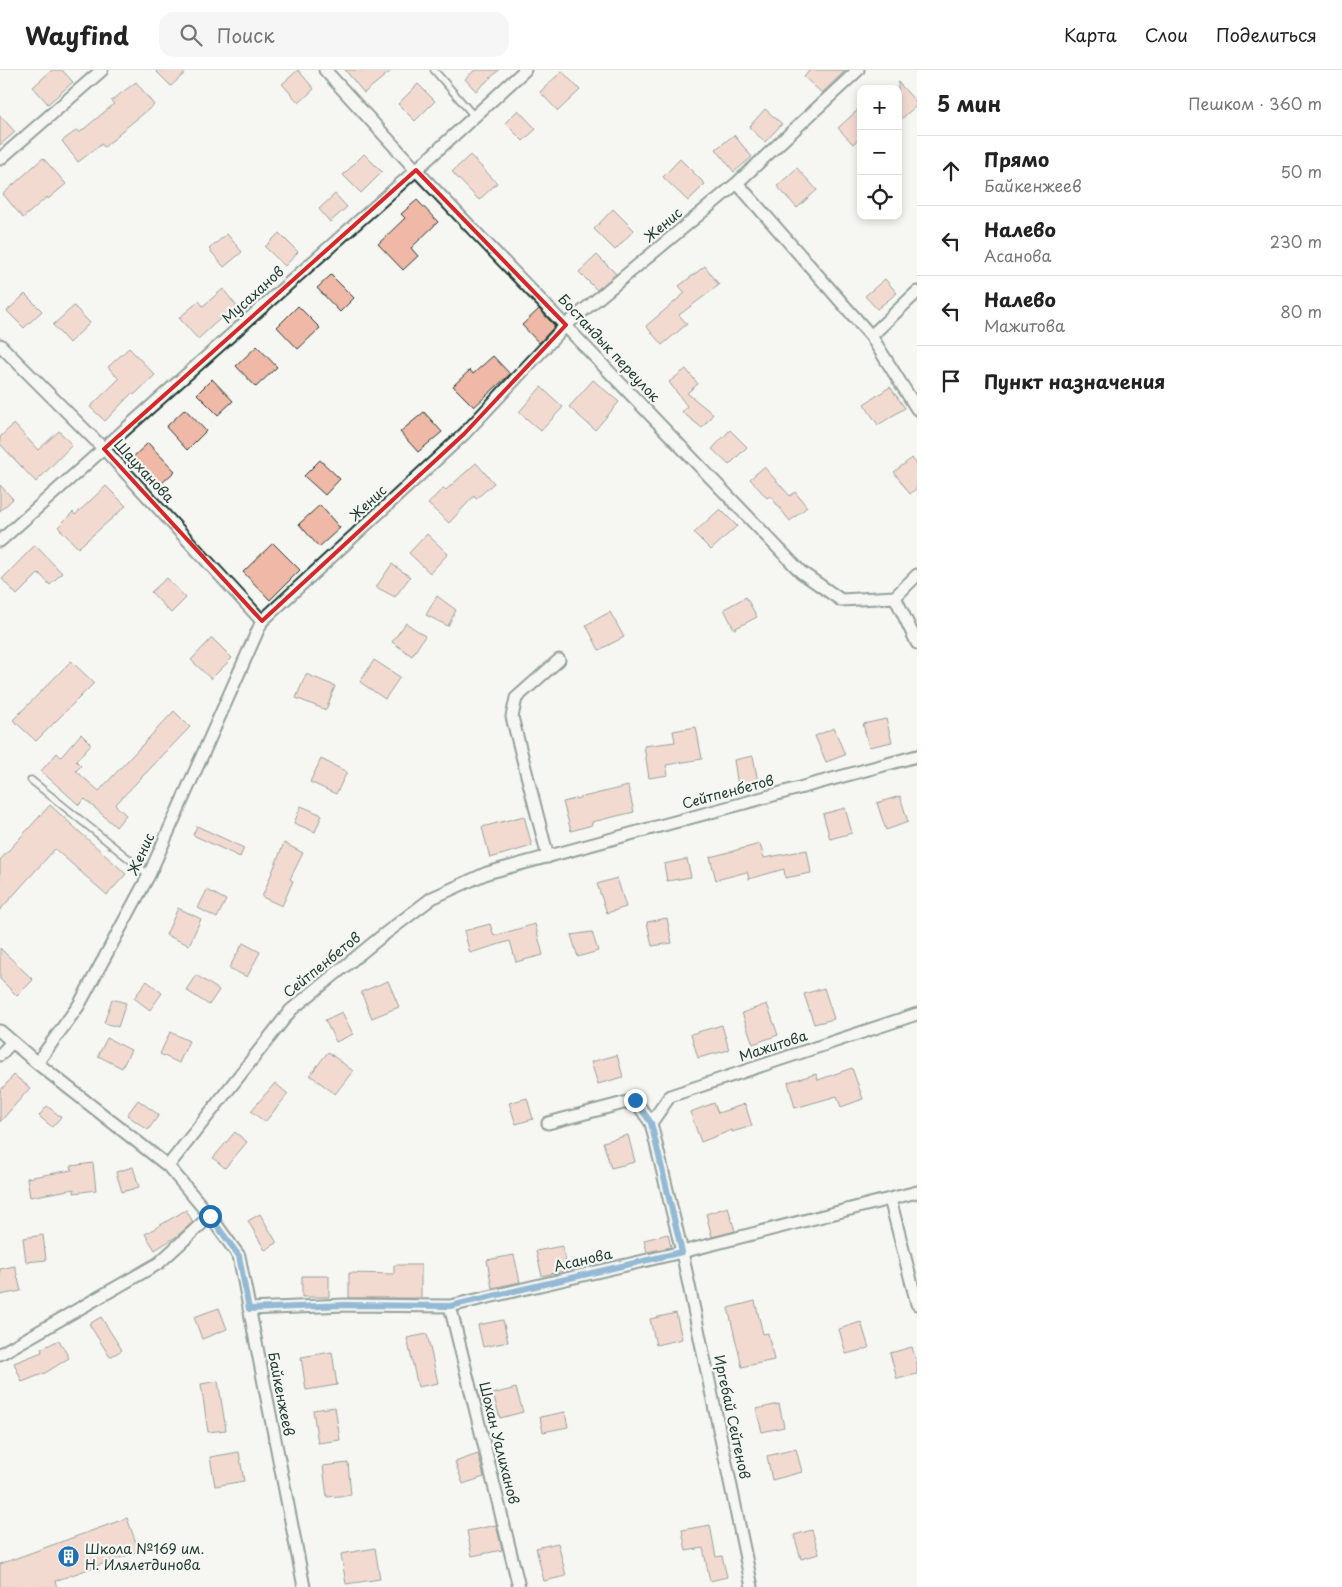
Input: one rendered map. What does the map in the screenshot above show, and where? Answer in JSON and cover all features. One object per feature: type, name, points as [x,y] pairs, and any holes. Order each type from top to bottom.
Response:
[{"type":"street","points":[[0,160],[102,70]]},
{"type":"street","name":"Бостандык переулок","points":[[325,70],[416,170],[801,572],[841,600],[895,597]]},
{"type":"street","name":"Мусаханов","points":[[0,541],[416,170],[525,70]]},
{"type":"street","name":"Женис","points":[[37,1063],[79,1005],[149,875],[262,621],[464,434],[566,325],[737,183],[858,70]]},
{"type":"street","points":[[737,183],[871,336],[917,409]]},
{"type":"street","points":[[871,336],[917,292]]},
{"type":"street","name":"Шауханова","points":[[0,345],[104,449],[262,621]]},
{"type":"street","points":[[917,575],[895,597],[917,643]]},
{"type":"street","points":[[548,857],[512,717],[516,698],[559,660]]},
{"type":"street","name":"Сейтпенбетов","points":[[168,1166],[291,1010],[432,898],[487,873],[917,756]]},
{"type":"street","name":"Мажитова","points":[[651,1123],[670,1096],[917,1014]]},
{"type":"street","name":"Байкенжеев","points":[[0,1032],[168,1166],[210,1216],[239,1256],[304,1587]]},
{"type":"street","points":[[0,1055],[12,1042]]},
{"type":"street","points":[[548,1123],[635,1100],[651,1123],[682,1252]]},
{"type":"street","name":"Асанова","points":[[249,1309],[345,1305],[450,1306],[682,1252],[917,1192]]},
{"type":"street","points":[[890,1199],[917,1304]]},
{"type":"street","points":[[0,1354],[159,1263],[210,1216]]},
{"type":"street","name":"Иргебай Сейтенов","points":[[682,1252],[752,1587]]},
{"type":"street","name":"Шохан Уалиханов","points":[[450,1306],[519,1587]]},
{"type":"lane","points":[[434,70],[474,116]]},
{"type":"lane","points":[[31,780],[149,875]]},
{"type":"highlighted area","points":[[416,170],[566,325],[464,434],[262,621],[104,449]]},
{"type":"building","points":[[52,70],[62,70],[73,82],[48,104],[33,87]]},
{"type":"building","points":[[155,70],[188,70],[171,86]]},
{"type":"building","points":[[298,70],[314,89],[299,103],[282,84]]},
{"type":"building","points":[[345,70],[392,70],[364,93]]},
{"type":"building","points":[[475,70],[499,70],[476,91],[465,79]]},
{"type":"building","points":[[810,70],[846,70],[822,93],[804,77]]},
{"type":"building","points":[[562,71],[580,90],[558,111],[540,92]]},
{"type":"building","points":[[136,82],[154,105],[104,147],[102,144],[78,162],[62,141],[77,130],[79,133],[114,104],[111,101]]},
{"type":"building","points":[[418,84],[435,101],[415,121],[398,104]]},
{"type":"building","points":[[902,86],[917,103],[902,118]]},
{"type":"building","points":[[765,109],[782,124],[765,142],[749,127]]},
{"type":"building","points":[[518,110],[536,129],[523,141],[505,123]]},
{"type":"building","points":[[857,111],[857,140],[853,144],[838,128]]},
{"type":"building","points":[[0,115],[15,132],[0,145]]},
{"type":"building","points":[[734,135],[752,157],[734,172],[716,149]]},
{"type":"building","points":[[364,154],[382,172],[361,193],[343,175]]},
{"type":"building","points":[[470,155],[497,183],[479,200],[452,172]]},
{"type":"building","points":[[43,158],[66,184],[48,199],[47,197],[23,218],[3,194]]},
{"type":"building","points":[[680,159],[705,184],[688,201],[663,177]]},
{"type":"building","points":[[797,168],[817,190],[797,208],[777,186]]},
{"type":"building","points":[[335,194],[347,207],[330,222],[319,209]]},
{"type":"building","points":[[417,200],[438,222],[411,248],[418,256],[403,270],[378,244],[405,218],[401,214]]},
{"type":"building","points":[[613,209],[634,230],[615,250],[594,229]]},
{"type":"building","points":[[279,233],[298,252],[285,266],[265,247]]},
{"type":"building","points":[[227,234],[242,252],[224,267],[209,249]]},
{"type":"building","points":[[597,255],[616,274],[597,290],[579,272]]},
{"type":"building","points":[[705,266],[719,285],[679,315],[687,324],[662,345],[646,326],[685,293],[679,286]]},
{"type":"building","points":[[331,275],[354,298],[340,312],[317,288]]},
{"type":"building","points":[[885,279],[897,293],[877,309],[865,296]]},
{"type":"building","points":[[223,289],[238,308],[224,320],[222,317],[198,339],[179,318],[199,301],[203,306]]},
{"type":"building","points":[[25,294],[42,311],[24,328],[7,311]]},
{"type":"building","points":[[74,306],[90,323],[69,343],[53,325]]},
{"type":"building","points":[[298,306],[320,328],[298,349],[277,327]]},
{"type":"building","points":[[539,309],[555,326],[539,343],[522,325]]},
{"type":"building","points":[[257,346],[277,367],[256,387],[236,366]]},
{"type":"building","points":[[129,348],[155,375],[134,395],[132,393],[105,421],[90,407],[119,379],[108,367]]},
{"type":"building","points":[[493,356],[510,374],[474,407],[453,386],[470,370],[473,374]]},
{"type":"building","points":[[686,369],[698,384],[687,393],[713,414],[702,428],[682,412],[687,406],[669,382]]},
{"type":"building","points":[[212,379],[233,401],[218,415],[197,394]]},
{"type":"building","points":[[593,380],[619,402],[595,430],[569,407]]},
{"type":"building","points":[[541,387],[563,407],[541,431],[519,412]]},
{"type":"building","points":[[890,387],[905,408],[878,425],[864,404]]},
{"type":"building","points":[[185,409],[206,431],[187,450],[166,427]]},
{"type":"building","points":[[424,412],[442,432],[418,452],[400,432]]},
{"type":"building","points":[[14,424],[38,450],[59,431],[72,445],[36,482],[0,444],[0,437]]},
{"type":"building","points":[[730,430],[747,447],[729,465],[712,449]]},
{"type":"building","points":[[148,443],[175,471],[160,485],[133,457]]},
{"type":"building","points":[[912,458],[917,465],[917,488],[910,494],[894,472]]},
{"type":"building","points":[[320,460],[340,479],[325,495],[304,476]]},
{"type":"building","points":[[476,463],[494,483],[476,499],[474,496],[449,523],[428,504],[443,488],[446,490]]},
{"type":"building","points":[[764,467],[790,496],[795,492],[807,507],[790,521],[770,496],[767,498],[750,479]]},
{"type":"building","points":[[0,485],[13,499],[0,511]]},
{"type":"building","points":[[106,486],[126,506],[78,548],[58,527],[73,512],[75,515]]},
{"type":"building","points":[[320,505],[340,528],[319,547],[299,524]]},
{"type":"building","points":[[720,509],[737,526],[711,550],[694,533]]},
{"type":"building","points":[[427,534],[448,554],[430,573],[409,553]]},
{"type":"building","points":[[273,543],[300,570],[270,600],[243,572]]},
{"type":"building","points":[[35,545],[62,573],[50,585],[39,573],[17,595],[2,579]]},
{"type":"building","points":[[392,564],[410,577],[395,597],[376,587]]},
{"type":"building","points":[[167,578],[186,598],[171,613],[151,592]]},
{"type":"building","points":[[437,596],[456,610],[448,626],[426,615]]},
{"type":"building","points":[[746,597],[757,617],[734,629],[724,609]]},
{"type":"building","points":[[610,612],[624,637],[599,650],[586,625]]},
{"type":"building","points":[[406,623],[425,636],[412,656],[392,642]]},
{"type":"building","points":[[212,638],[232,658],[211,679],[191,660]]},
{"type":"building","points":[[374,660],[400,677],[385,699],[360,682]]},
{"type":"building","points":[[71,661],[94,683],[36,741],[13,720]]},
{"type":"building","points":[[306,674],[335,686],[326,710],[296,698]]},
{"type":"building","points":[[174,711],[190,727],[115,805],[126,815],[116,827],[85,799],[79,805],[41,771],[57,753],[61,757],[81,734],[91,744],[76,761],[81,766],[76,771],[99,791]]},
{"type":"building","points":[[886,719],[892,742],[869,747],[863,724]]},
{"type":"building","points":[[696,727],[702,759],[666,765],[668,775],[649,778],[644,746],[675,742],[673,731]]},
{"type":"building","points":[[834,728],[845,755],[826,762],[815,736]]},
{"type":"building","points":[[753,756],[758,782],[738,786],[734,760]]},
{"type":"building","points":[[321,759],[347,772],[336,794],[310,782]]},
{"type":"building","points":[[628,786],[634,812],[592,822],[592,825],[571,831],[563,802]]},
{"type":"building","points":[[900,796],[908,822],[886,830],[877,803]]},
{"type":"building","points":[[50,805],[126,874],[107,895],[55,849],[0,910],[0,860]]},
{"type":"building","points":[[301,806],[322,815],[315,832],[294,823]]},
{"type":"building","points":[[845,808],[852,833],[830,839],[823,814]]},
{"type":"building","points":[[524,816],[532,846],[490,858],[482,827]]},
{"type":"building","points":[[197,826],[244,848],[240,857],[193,835]]},
{"type":"building","points":[[284,843],[303,853],[290,879],[293,881],[282,906],[262,897]]},
{"type":"building","points":[[760,844],[764,858],[807,850],[811,873],[785,878],[784,869],[749,879],[747,872],[716,880],[710,857]]},
{"type":"building","points":[[687,859],[691,877],[667,881],[664,864]]},
{"type":"building","points":[[617,878],[626,907],[607,913],[597,884]]},
{"type":"building","points":[[207,890],[226,900],[217,918],[198,908]]},
{"type":"building","points":[[178,908],[201,919],[189,945],[166,935]]},
{"type":"building","points":[[667,918],[672,943],[652,946],[647,922]]},
{"type":"building","points":[[490,924],[494,936],[535,924],[543,955],[516,962],[510,941],[470,953],[464,931]]},
{"type":"building","points":[[592,932],[598,951],[578,957],[571,935]]},
{"type":"building","points":[[243,943],[260,952],[247,977],[229,968]]},
{"type":"building","points":[[0,948],[33,980],[17,996],[0,979]]},
{"type":"building","points":[[196,975],[219,990],[209,1005],[186,990]]},
{"type":"building","points":[[147,981],[162,993],[150,1010],[134,998]]},
{"type":"building","points":[[388,981],[399,1007],[372,1018],[361,992]]},
{"type":"building","points":[[824,988],[834,1019],[814,1024],[804,994]]},
{"type":"building","points":[[112,999],[126,1003],[118,1027],[104,1023]]},
{"type":"building","points":[[767,1004],[778,1035],[753,1044],[742,1013]]},
{"type":"building","points":[[342,1012],[353,1034],[336,1042],[325,1020]]},
{"type":"building","points":[[722,1025],[729,1050],[698,1058],[691,1034]]},
{"type":"building","points":[[170,1032],[189,1041],[179,1063],[160,1054]]},
{"type":"building","points":[[107,1038],[131,1050],[122,1068],[98,1056]]},
{"type":"building","points":[[328,1052],[353,1071],[335,1094],[310,1075]]},
{"type":"building","points":[[617,1055],[623,1077],[598,1084],[591,1062]]},
{"type":"building","points":[[852,1068],[863,1099],[841,1107],[837,1096],[795,1108],[788,1082],[816,1074],[818,1080]]},
{"type":"building","points":[[14,1075],[30,1088],[0,1122],[0,1091]]},
{"type":"building","points":[[275,1083],[288,1094],[265,1122],[251,1111]]},
{"type":"building","points":[[527,1098],[533,1119],[516,1124],[509,1103]]},
{"type":"building","points":[[138,1100],[159,1115],[148,1130],[127,1115]]},
{"type":"building","points":[[714,1103],[718,1113],[745,1104],[752,1126],[732,1132],[732,1130],[701,1142],[690,1112]]},
{"type":"building","points":[[47,1106],[61,1117],[52,1127],[39,1116]]},
{"type":"building","points":[[235,1132],[247,1142],[225,1168],[213,1158]]},
{"type":"building","points":[[628,1135],[635,1162],[611,1168],[603,1142]]},
{"type":"building","points":[[93,1163],[96,1190],[74,1193],[74,1189],[30,1197],[27,1178],[72,1170],[71,1166]]},
{"type":"building","points":[[133,1167],[139,1187],[122,1192],[116,1172]]},
{"type":"building","points":[[728,1207],[735,1231],[712,1237],[706,1214]]},
{"type":"building","points":[[186,1210],[193,1222],[177,1236],[155,1250],[145,1234]]},
{"type":"building","points":[[260,1214],[277,1243],[265,1250],[248,1221]]},
{"type":"building","points":[[668,1234],[671,1247],[647,1252],[644,1240]]},
{"type":"building","points":[[43,1235],[46,1260],[26,1262],[23,1238]]},
{"type":"building","points":[[562,1246],[568,1270],[542,1276],[536,1251]]},
{"type":"building","points":[[514,1255],[520,1282],[492,1288],[487,1260]]},
{"type":"building","points":[[394,1265],[421,1265],[421,1298],[349,1298],[349,1273],[394,1274]]},
{"type":"building","points":[[15,1266],[21,1291],[0,1295],[0,1269]]},
{"type":"building","points":[[302,1276],[329,1276],[329,1297],[302,1297]]},
{"type":"building","points":[[755,1301],[763,1334],[768,1333],[774,1360],[742,1367],[728,1308]]},
{"type":"building","points":[[219,1308],[227,1329],[202,1339],[194,1317]]},
{"type":"building","points":[[676,1313],[682,1339],[656,1345],[650,1319]]},
{"type":"building","points":[[101,1317],[122,1350],[110,1357],[89,1324]]},
{"type":"building","points":[[503,1320],[508,1342],[483,1347],[478,1325]]},
{"type":"building","points":[[861,1322],[869,1348],[846,1354],[839,1329]]},
{"type":"building","points":[[427,1334],[438,1383],[418,1387],[407,1338]]},
{"type":"building","points":[[59,1340],[69,1358],[45,1373],[22,1382],[14,1363],[42,1352],[41,1349]]},
{"type":"building","points":[[912,1347],[917,1364],[917,1374],[897,1379],[890,1353]]},
{"type":"building","points":[[332,1352],[337,1385],[306,1390],[301,1357]]},
{"type":"building","points":[[218,1381],[226,1430],[208,1432],[201,1384]]},
{"type":"building","points":[[516,1388],[523,1412],[500,1418],[493,1394]]},
{"type":"building","points":[[779,1404],[784,1427],[762,1432],[756,1409]]},
{"type":"building","points":[[335,1407],[340,1440],[318,1443],[313,1410]]},
{"type":"building","points":[[565,1412],[568,1427],[543,1432],[540,1417]]},
{"type":"building","points":[[796,1449],[802,1472],[772,1480],[767,1456]]},
{"type":"building","points":[[239,1452],[244,1481],[215,1486],[210,1457]]},
{"type":"building","points":[[478,1454],[484,1477],[463,1484],[455,1462]]},
{"type":"building","points":[[348,1463],[351,1495],[327,1497],[323,1466]]},
{"type":"building","name":"Школа №169 им. Н. Илялетдинова","points":[[127,1518],[139,1551],[55,1581],[57,1587],[0,1587],[0,1564]]},
{"type":"building","points":[[496,1525],[502,1550],[472,1556],[467,1531]]},
{"type":"building","points":[[710,1525],[716,1557],[722,1556],[727,1577],[710,1581],[703,1548],[686,1551],[682,1530]]},
{"type":"building","points":[[812,1530],[819,1554],[801,1559],[794,1535]]},
{"type":"building","points":[[558,1543],[566,1576],[544,1581],[536,1548]]},
{"type":"building","points":[[375,1548],[380,1579],[346,1584],[341,1554]]},
{"type":"place","name":"Школа №169 им. Н. Илялетдинова","points":[[69,1557]]},
{"type":"route","points":[[210,1216],[239,1256],[249,1309],[345,1305],[450,1306],[682,1252],[651,1123],[635,1100]]}]
